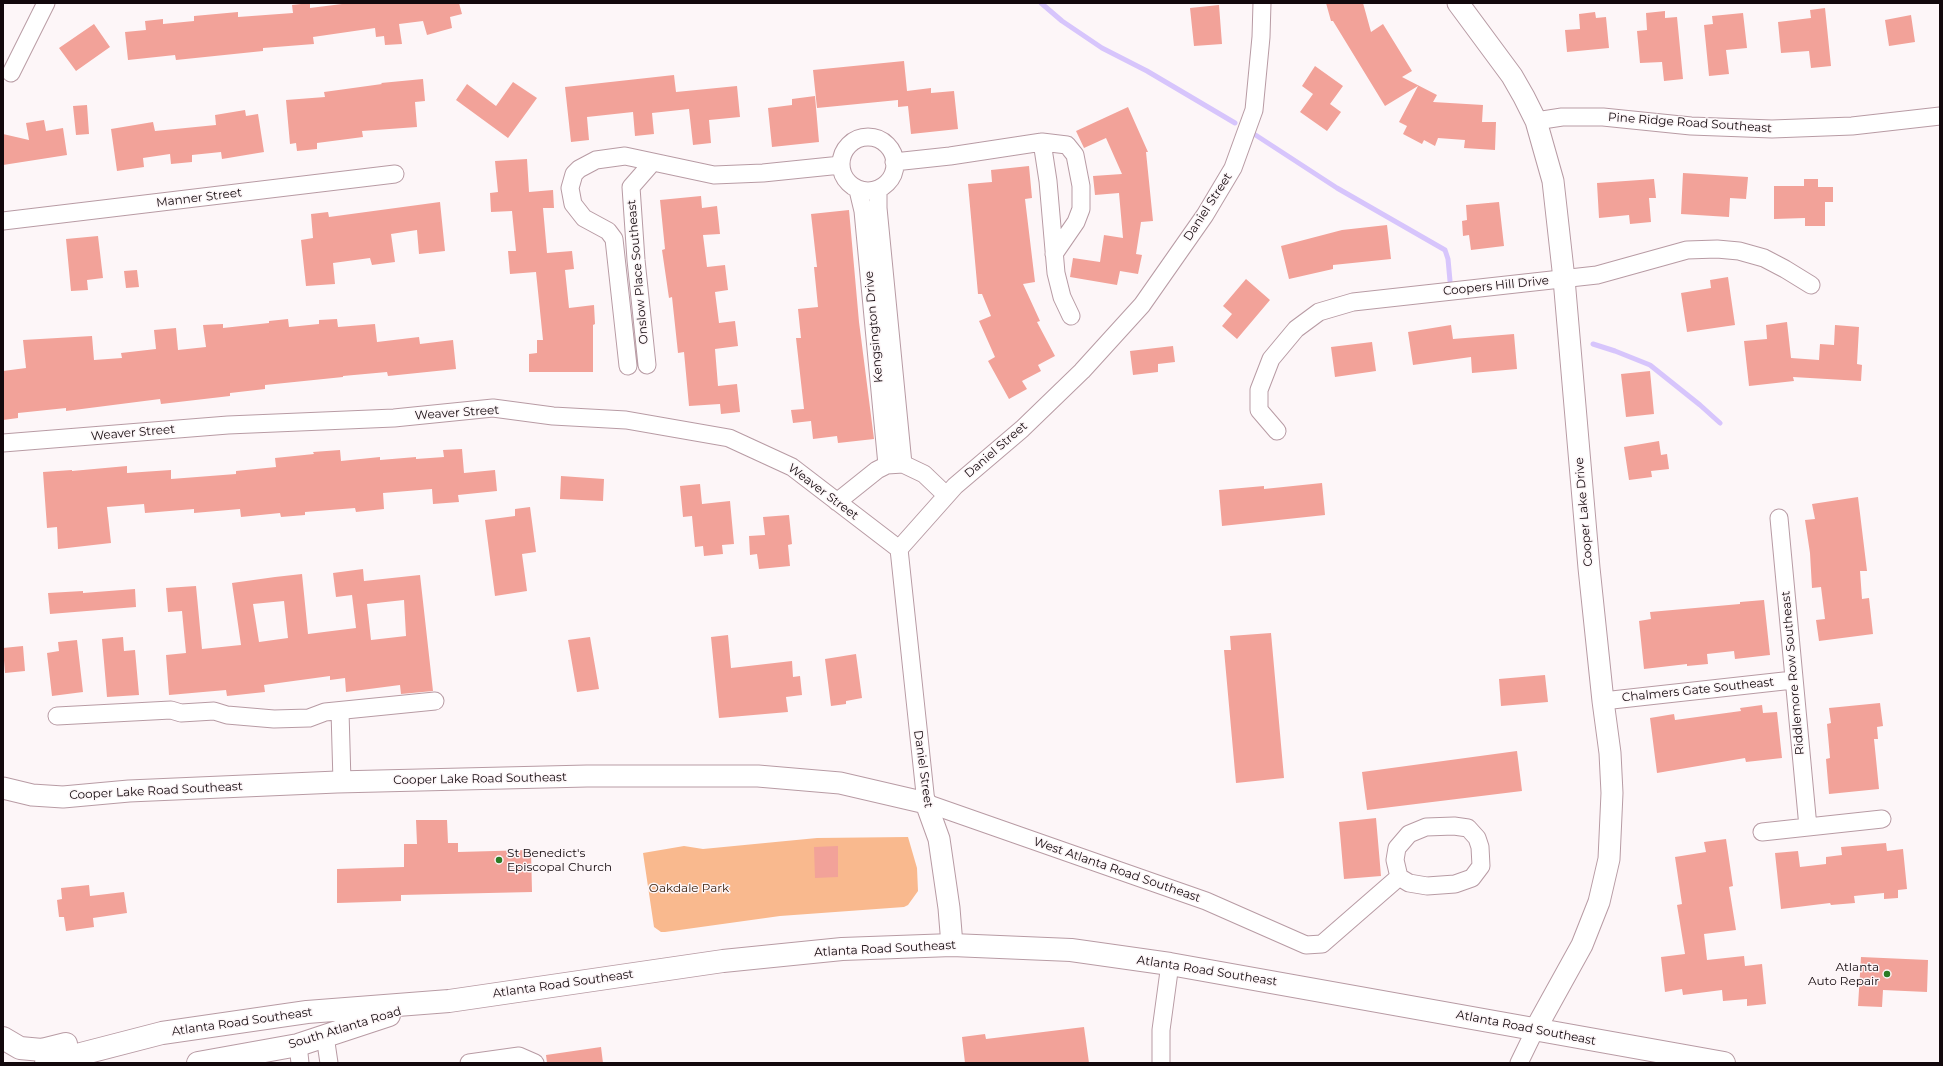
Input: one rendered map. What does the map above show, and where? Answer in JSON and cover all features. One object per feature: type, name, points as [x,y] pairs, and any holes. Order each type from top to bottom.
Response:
[{"type":"main road","name":"Atlanta Road Southeast","points":[[46,1063],[162,1033],[307,1012],[420,1005],[723,961],[842,950],[952,945],[1071,950],[1170,964],[1535,1030],[1665,1058],[1724,1063]]},
{"type":"main road","name":"South Atlanta Road","points":[[198,1063],[299,1054],[325,1036],[420,1005]]},
{"type":"main road","points":[[3,1038],[20,1048],[42,1050],[124,1033],[162,1033]]},
{"type":"street","points":[[11,73],[46,3]]},
{"type":"street","name":"Daniel Street","points":[[952,945],[949,908],[939,839],[926,803],[899,549],[955,486],[1022,429],[1082,371],[1142,305],[1205,214],[1233,168],[1254,110],[1261,37],[1262,3]]},
{"type":"street","name":"Cooper Lake Drive","points":[[1458,3],[1512,76],[1536,120],[1553,181],[1564,279],[1589,568],[1610,753],[1612,780],[1609,859],[1599,902],[1582,945],[1535,1030]]},
{"type":"street","name":"Pine Ridge Road Southeast","points":[[1536,120],[1562,117],[1603,117],[1718,128],[1772,129],[1852,126],[1940,116]]},
{"type":"street","points":[[869,137],[877,139],[885,144],[892,153],[894,162],[893,173],[890,180],[878,189],[867,191],[858,190],[847,182],[842,171],[841,160],[848,146],[853,142],[869,137]]},
{"type":"street","points":[[894,162],[957,155],[1042,142],[1067,145],[1075,155],[1081,186],[1081,209],[1076,222],[1054,254]]},
{"type":"street","points":[[1042,142],[1049,187],[1054,254],[1062,297],[1071,316]]},
{"type":"street","name":"Onslow Place Southeast","points":[[652,163],[631,187],[636,260],[652,364],[622,368],[614,239],[608,231],[584,218],[573,204],[570,188],[574,174],[579,169],[596,160],[625,156],[642,159],[652,163],[714,175],[763,173],[842,165]]},
{"type":"street","name":"Manner Street","points":[[3,221],[395,174]]},
{"type":"street","name":"Kengsington Drive","points":[[878,189],[895,464]]},
{"type":"street","name":"Kengsington Drive","points":[[858,190],[863,211],[895,464]]},
{"type":"street","name":"Coopers Hill Drive","points":[[1277,431],[1259,410],[1259,390],[1271,359],[1296,329],[1319,312],[1354,302],[1597,275],[1620,270],[1687,250],[1717,249],[1740,251],[1764,258],[1786,269],[1811,285]]},
{"type":"street","name":"Weaver Street","points":[[3,443],[228,425],[394,418],[493,408],[553,416],[626,420],[729,438],[792,467],[899,549]]},
{"type":"street","points":[[837,502],[865,477],[895,464],[924,474],[946,495]]},
{"type":"street","name":"Riddlemore Row Southeast","points":[[1779,518],[1808,827]]},
{"type":"street","name":"Chalmers Gate Southeast","points":[[1603,701],[1793,680]]},
{"type":"street","points":[[57,716],[171,710],[181,713],[214,711],[227,715],[274,719],[308,718],[325,712],[435,701]]},
{"type":"street","points":[[340,711],[342,782]]},
{"type":"street","name":"Cooper Lake Road Southeast","points":[[3,788],[32,795],[63,797],[129,791],[342,782],[587,776],[758,776],[840,783],[926,803]]},
{"type":"street","name":"West Atlanta Road Southeast","points":[[926,803],[1206,901],[1306,945],[1322,944],[1399,877]]},
{"type":"street","points":[[1762,832],[1882,818]]},
{"type":"street","points":[[1454,826],[1468,828],[1477,838],[1480,847],[1480,866],[1472,878],[1455,884],[1427,886],[1409,883],[1399,877],[1395,860],[1397,848],[1409,834],[1426,827],[1454,826]]},
{"type":"street","points":[[1161,1063],[1161,1030],[1170,964]]},
{"type":"street","points":[[1518,1063],[1535,1030]]},
{"type":"street","points":[[325,1036],[328,1063]]},
{"type":"street","points":[[469,1063],[519,1056],[535,1063]]},
{"type":"green space","name":"Oakdale Park","points":[[908,837],[917,868],[918,891],[908,905],[904,907],[780,916],[665,932],[661,932],[654,927],[643,853],[684,846],[703,849],[817,838]]},
{"type":"building","points":[[310,3],[310,8],[350,3],[459,3],[462,14],[450,17],[452,28],[427,35],[423,21],[399,24],[402,44],[385,45],[384,36],[376,37],[375,28],[313,37],[314,44],[263,48],[263,51],[176,60],[175,55],[128,60],[125,32],[146,30],[145,21],[163,19],[163,24],[194,21],[194,16],[238,12],[238,17],[293,13],[292,5]]},
{"type":"building","points":[[1326,3],[1363,3],[1371,32],[1383,24],[1412,71],[1402,77],[1437,95],[1433,102],[1483,105],[1482,122],[1496,122],[1495,150],[1464,148],[1465,140],[1438,138],[1435,146],[1424,140],[1422,144],[1403,134],[1407,126],[1399,122],[1418,86],[1385,106],[1333,21],[1331,21]]},
{"type":"building","points":[[1219,5],[1222,44],[1194,46],[1190,8]]},
{"type":"building","points":[[1825,8],[1831,66],[1811,68],[1809,51],[1781,53],[1778,22],[1811,18],[1810,10]]},
{"type":"building","points":[[1665,11],[1665,18],[1677,17],[1683,79],[1664,81],[1662,62],[1640,63],[1637,31],[1647,30],[1646,13]]},
{"type":"building","points":[[1595,12],[1596,18],[1606,17],[1609,48],[1567,52],[1565,30],[1580,29],[1579,14]]},
{"type":"building","points":[[1743,13],[1747,48],[1726,50],[1729,74],[1709,76],[1704,25],[1713,24],[1712,16]]},
{"type":"building","points":[[1911,15],[1915,42],[1889,46],[1885,20]]},
{"type":"building","points":[[94,24],[110,47],[76,71],[59,48]]},
{"type":"building","points":[[904,61],[907,91],[931,88],[931,93],[954,91],[958,129],[911,134],[908,106],[898,107],[898,100],[817,108],[813,70]]},
{"type":"building","points":[[1315,66],[1343,86],[1330,104],[1341,112],[1327,131],[1300,112],[1313,94],[1302,86]]},
{"type":"building","points":[[674,75],[676,92],[737,86],[740,117],[709,120],[711,143],[693,145],[689,109],[652,113],[654,134],[635,136],[633,112],[587,117],[589,140],[571,142],[565,87]]},
{"type":"building","points":[[423,79],[425,101],[415,102],[417,127],[362,131],[363,137],[317,143],[317,149],[297,151],[296,143],[290,144],[286,100],[325,97],[324,92],[382,84],[381,83]]},
{"type":"building","points":[[513,82],[537,98],[508,138],[456,100],[467,84],[496,106]]},
{"type":"building","points":[[815,96],[819,142],[772,147],[768,108],[792,105],[792,99]]},
{"type":"building","points":[[87,105],[89,134],[76,135],[73,106]]},
{"type":"building","points":[[1128,107],[1148,152],[1146,152],[1153,221],[1141,222],[1136,254],[1142,255],[1138,274],[1120,271],[1117,285],[1070,277],[1073,258],[1100,262],[1104,235],[1123,238],[1119,193],[1095,195],[1093,176],[1122,174],[1106,138],[1084,148],[1076,131]]},
{"type":"building","points":[[245,110],[246,116],[258,114],[264,152],[222,159],[221,152],[192,155],[192,162],[171,164],[170,154],[143,158],[144,167],[117,171],[111,129],[153,122],[155,131],[216,125],[215,115]]},
{"type":"building","points":[[44,120],[46,131],[63,128],[67,155],[3,165],[3,134],[29,140],[26,123]]},
{"type":"building","points":[[527,159],[529,192],[553,190],[554,208],[543,208],[547,253],[572,251],[574,269],[565,270],[569,308],[594,305],[595,324],[593,325],[593,372],[529,372],[529,354],[537,353],[537,340],[543,340],[536,272],[510,274],[508,251],[516,251],[512,211],[491,212],[490,193],[498,192],[495,161]]},
{"type":"building","points":[[1029,166],[1032,198],[1025,199],[1035,282],[1023,284],[1040,321],[1037,322],[1055,356],[1038,365],[1041,371],[1022,381],[1027,389],[1009,399],[988,361],[995,357],[979,321],[991,316],[982,294],[978,294],[968,184],[992,182],[991,170]]},
{"type":"building","points":[[1683,173],[1748,177],[1746,199],[1730,198],[1729,217],[1681,214]]},
{"type":"building","points":[[1654,179],[1656,198],[1649,198],[1651,222],[1630,224],[1629,215],[1599,218],[1597,183]]},
{"type":"building","points":[[1804,179],[1818,179],[1818,187],[1833,187],[1833,202],[1825,202],[1825,226],[1805,226],[1805,218],[1774,219],[1774,186],[1804,186]]},
{"type":"building","points":[[701,196],[702,208],[717,206],[720,234],[703,235],[707,267],[725,265],[728,290],[715,292],[719,323],[735,321],[738,346],[715,349],[718,386],[737,384],[740,412],[721,414],[720,404],[689,406],[684,352],[678,353],[672,297],[669,298],[662,250],[665,249],[660,200]]},
{"type":"building","points":[[440,202],[445,251],[419,254],[417,230],[391,234],[395,262],[372,265],[370,258],[333,263],[335,284],[306,286],[301,240],[313,238],[311,214],[328,212],[329,217]]},
{"type":"building","points":[[1499,202],[1504,246],[1471,250],[1469,235],[1463,236],[1462,221],[1467,220],[1466,205]]},
{"type":"building","points":[[849,210],[859,322],[874,439],[838,443],[837,436],[813,439],[811,421],[793,423],[791,410],[804,409],[796,338],[801,338],[798,309],[818,307],[814,267],[817,267],[811,214]]},
{"type":"building","points":[[1387,225],[1391,259],[1333,265],[1333,269],[1289,279],[1281,246],[1342,230]]},
{"type":"building","points":[[98,236],[103,278],[87,280],[88,290],[71,291],[66,239]]},
{"type":"building","points":[[137,270],[139,287],[126,288],[124,271]]},
{"type":"building","points":[[1728,277],[1735,325],[1687,332],[1681,293],[1711,288],[1710,280]]},
{"type":"building","points":[[1246,279],[1270,300],[1237,339],[1222,326],[1232,314],[1223,306]]},
{"type":"building","points":[[288,319],[289,327],[319,324],[319,320],[337,319],[338,327],[375,324],[377,342],[419,337],[420,344],[453,340],[456,369],[388,376],[387,372],[343,376],[265,385],[265,389],[230,393],[230,396],[161,404],[160,399],[66,411],[66,408],[18,413],[18,418],[3,420],[3,371],[26,368],[23,340],[92,336],[94,360],[122,358],[121,353],[156,349],[154,330],[176,328],[178,350],[206,347],[203,325],[223,324],[223,328],[269,323],[269,321]]},
{"type":"building","points":[[1787,322],[1791,358],[1819,360],[1820,344],[1834,345],[1835,325],[1859,327],[1857,364],[1862,365],[1861,381],[1793,377],[1794,381],[1749,386],[1744,341],[1767,339],[1766,325]]},
{"type":"building","points":[[1451,325],[1453,339],[1514,334],[1517,369],[1472,373],[1471,357],[1413,365],[1408,332]]},
{"type":"building","points":[[1372,342],[1376,371],[1335,377],[1331,347]]},
{"type":"building","points":[[1173,346],[1175,362],[1158,364],[1158,372],[1133,375],[1130,351]]},
{"type":"building","points":[[1650,371],[1654,414],[1626,417],[1621,374]]},
{"type":"building","points":[[1659,441],[1661,455],[1667,454],[1669,469],[1651,471],[1652,477],[1629,480],[1624,447]]},
{"type":"building","points":[[462,449],[464,473],[495,470],[497,491],[458,495],[459,502],[433,504],[432,489],[383,493],[384,509],[356,512],[355,508],[305,512],[305,515],[281,517],[280,513],[241,517],[240,509],[194,513],[194,509],[145,513],[144,504],[107,507],[111,543],[58,549],[57,527],[47,528],[43,472],[127,466],[127,473],[171,470],[171,479],[236,474],[236,471],[276,467],[275,458],[314,454],[313,452],[340,450],[341,461],[380,457],[380,460],[416,457],[416,459],[444,457],[443,450]]},
{"type":"building","points":[[561,476],[604,479],[603,501],[560,499]]},
{"type":"building","points":[[1322,483],[1325,515],[1222,526],[1219,490],[1264,486],[1264,489]]},
{"type":"building","points":[[700,484],[702,504],[730,501],[734,544],[722,545],[723,554],[704,556],[703,546],[695,547],[692,516],[683,517],[680,486]]},
{"type":"building","points":[[1858,497],[1867,571],[1860,571],[1862,599],[1869,598],[1873,634],[1819,641],[1816,620],[1825,619],[1821,587],[1812,588],[1810,553],[1805,520],[1815,519],[1812,504]]},
{"type":"building","points":[[530,507],[536,552],[522,554],[527,591],[495,596],[485,520],[515,516],[515,509]]},
{"type":"building","points":[[789,515],[792,544],[788,545],[790,566],[759,569],[757,554],[750,555],[749,536],[765,535],[763,517]]},
{"type":"building","points":[[363,569],[364,581],[420,575],[433,691],[401,694],[400,685],[346,692],[345,678],[330,680],[330,676],[264,685],[265,692],[227,696],[226,690],[169,695],[166,655],[186,653],[182,611],[168,612],[166,588],[196,586],[202,649],[241,645],[232,583],[275,577],[302,574],[308,634],[356,628],[352,595],[336,597],[333,573]],"holes":[[[404,600],[406,636],[371,640],[367,604]],[[284,601],[288,638],[259,642],[253,604]]]},
{"type":"building","points":[[135,589],[136,607],[50,614],[48,593],[83,591],[83,593]]},
{"type":"building","points":[[1764,600],[1770,655],[1735,659],[1734,651],[1707,654],[1708,664],[1687,666],[1687,664],[1644,669],[1639,621],[1651,619],[1650,612],[1740,604],[1740,602]]},
{"type":"building","points":[[1271,633],[1284,778],[1236,783],[1224,650],[1231,650],[1230,636]]},
{"type":"building","points":[[728,635],[731,668],[792,661],[793,677],[800,676],[802,695],[786,697],[788,712],[719,718],[711,637]]},
{"type":"building","points":[[123,637],[124,651],[135,650],[139,695],[107,697],[102,639]]},
{"type":"building","points":[[590,637],[599,689],[577,692],[568,640]]},
{"type":"building","points":[[77,640],[83,692],[52,696],[47,653],[59,651],[58,642]]},
{"type":"building","points":[[23,646],[25,671],[5,673],[3,648]]},
{"type":"building","points":[[856,654],[862,698],[846,701],[846,704],[831,706],[825,659]]},
{"type":"building","points":[[1545,675],[1548,702],[1501,706],[1499,679]]},
{"type":"building","points":[[1880,703],[1883,726],[1877,727],[1878,739],[1874,739],[1879,789],[1829,794],[1826,759],[1830,758],[1827,724],[1831,723],[1829,708]]},
{"type":"building","points":[[1762,705],[1763,713],[1777,712],[1782,758],[1746,762],[1745,758],[1657,773],[1650,718],[1674,714],[1675,720],[1741,711],[1740,708]]},
{"type":"building","points":[[1517,751],[1522,791],[1367,810],[1362,772]]},
{"type":"building","points":[[1376,818],[1381,876],[1344,879],[1339,822]]},
{"type":"building","name":"St Benedict's Episcopal Church","points":[[416,820],[447,820],[448,843],[458,843],[458,852],[531,850],[532,892],[401,895],[401,901],[337,903],[337,869],[404,867],[404,844],[417,844]]},
{"type":"building","points":[[1726,839],[1733,886],[1729,887],[1736,930],[1704,934],[1707,960],[1744,956],[1745,966],[1762,964],[1766,1004],[1747,1006],[1747,999],[1723,1001],[1722,990],[1683,995],[1682,989],[1665,992],[1661,957],[1685,954],[1677,905],[1682,904],[1675,857],[1706,852],[1704,842]]},
{"type":"building","points":[[1886,843],[1887,851],[1903,849],[1907,889],[1898,890],[1898,898],[1884,899],[1884,893],[1854,896],[1855,903],[1831,905],[1830,903],[1781,909],[1775,853],[1798,851],[1800,867],[1826,864],[1826,857],[1842,855],[1841,847]]},
{"type":"building","points":[[838,846],[838,877],[815,878],[814,847]]},
{"type":"building","points":[[89,885],[90,896],[124,892],[127,913],[93,918],[94,927],[66,931],[64,917],[59,917],[57,900],[62,899],[61,888]]},
{"type":"building","points":[[1861,957],[1928,960],[1927,992],[1883,990],[1882,1007],[1858,1006]]},
{"type":"building","points":[[1084,1027],[1089,1063],[965,1063],[962,1037],[985,1034],[986,1039]]},
{"type":"building","points":[[601,1047],[603,1063],[547,1063],[546,1055]]},
{"type":"waterway","points":[[1041,3],[1062,21],[1102,48],[1147,71],[1235,123]]},
{"type":"waterway","points":[[1254,134],[1337,188],[1445,250],[1448,259],[1450,281]]},
{"type":"waterway","points":[[1593,344],[1650,365],[1720,423]]},
{"type":"place","name":"St Benedict's Episcopal Church","points":[[499,860]]},
{"type":"place","name":"Atlanta Auto Repair","points":[[1887,974]]}]
